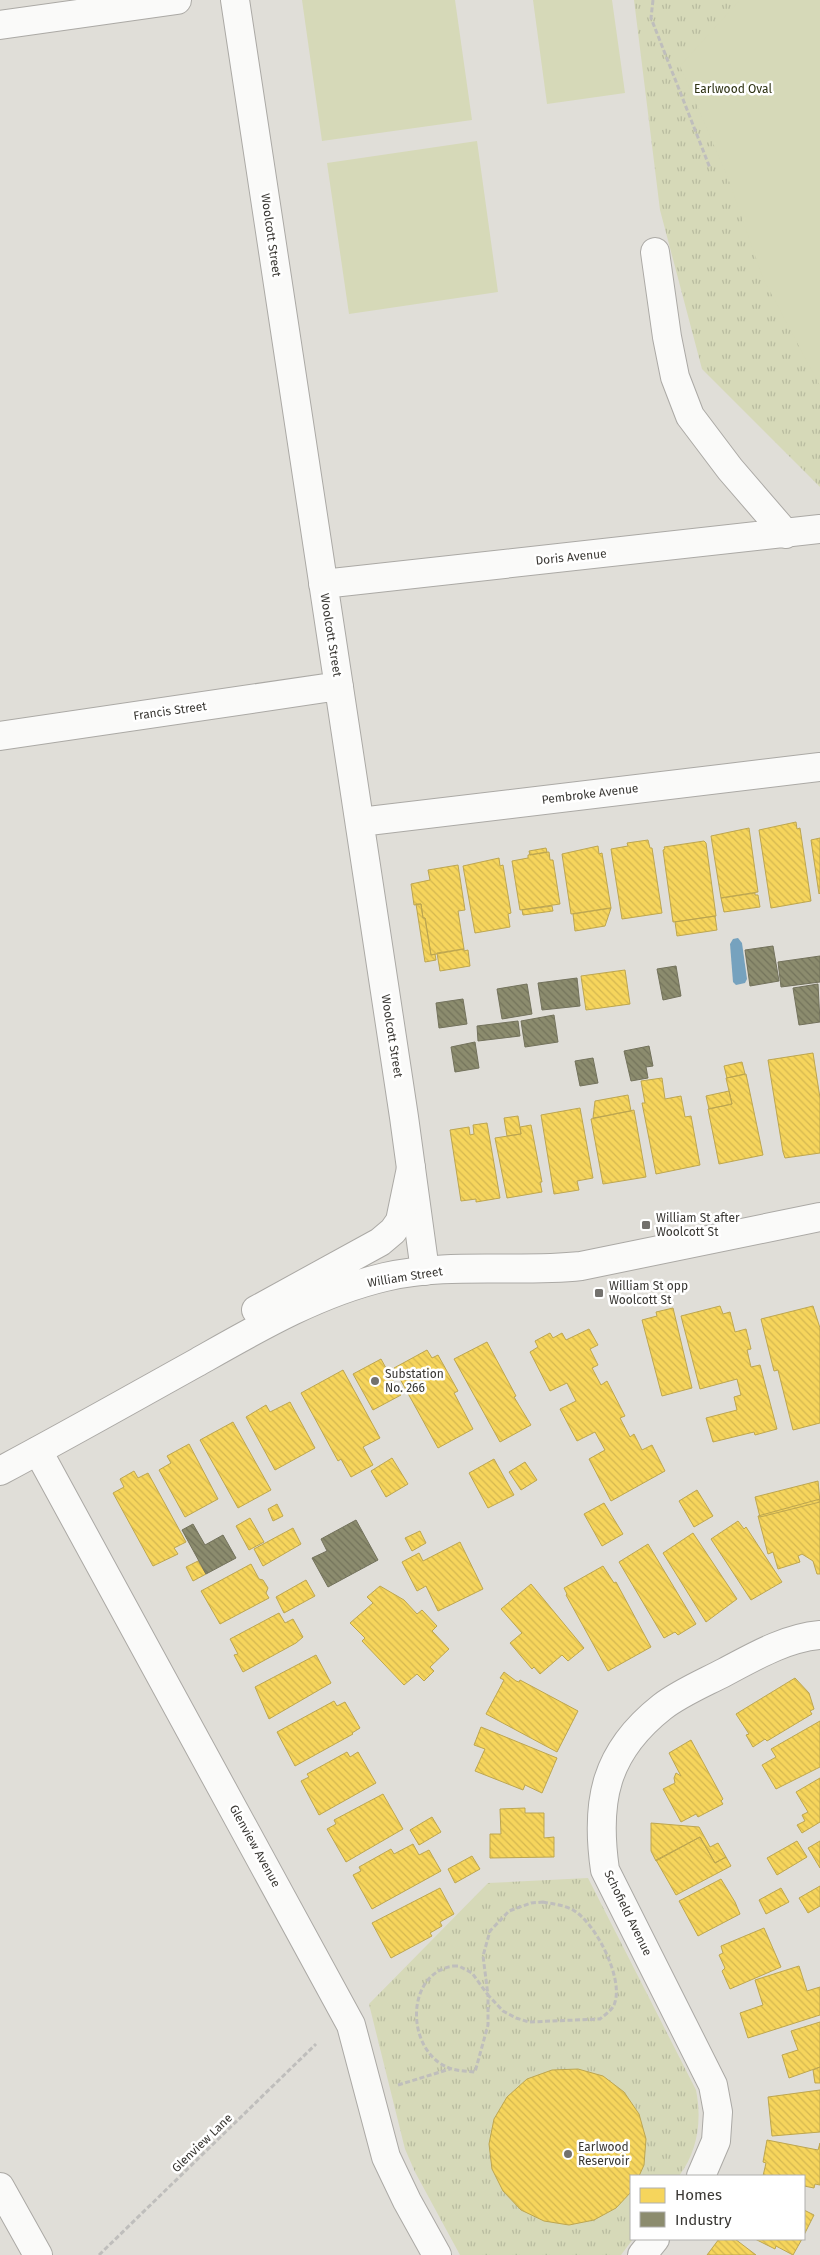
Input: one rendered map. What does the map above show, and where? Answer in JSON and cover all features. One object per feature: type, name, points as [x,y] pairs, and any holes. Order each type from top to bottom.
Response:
[{"type":"street","points":[[0,26],[177,0]]},
{"type":"street","name":"Woolcott Street","points":[[235,0],[360,822],[411,1168],[424,1271]]},
{"type":"street","points":[[655,252],[667,337],[675,377],[690,416],[730,469],[786,534]]},
{"type":"street","name":"Doris Avenue","points":[[323,584],[820,529]]},
{"type":"street","name":"Francis Street","points":[[0,736],[339,686]]},
{"type":"street","name":"Pembroke Avenue","points":[[360,822],[820,768]]},
{"type":"street","points":[[219,1350],[238,1320],[380,1242],[393,1232],[400,1221],[411,1168]]},
{"type":"street","name":"William Street","points":[[0,1471],[219,1350],[330,1294],[386,1277],[424,1271],[464,1268],[558,1268],[581,1266],[820,1217]]},
{"type":"street","name":"Glenview Avenue","points":[[38,1450],[351,2025],[386,2157],[407,2201],[437,2255]]},
{"type":"street","name":"Schofield Avenue","points":[[701,2175],[716,2141],[718,2112],[713,2085],[606,1870],[601,1839],[601,1811],[607,1782],[618,1754],[639,1727],[663,1706],[756,1655],[801,1637],[820,1635]]},
{"type":"street","points":[[0,2187],[38,2255]]},
{"type":"street","points":[[642,2255],[654,2240]]},
{"type":"path","points":[[653,0],[651,18],[710,168]]},
{"type":"path","points":[[398,2085],[450,2069],[475,2072],[488,2024],[488,1995],[483,1956],[490,1931],[509,1910],[531,1903],[543,1902],[564,1906],[580,1915],[603,1948],[615,1978],[615,2002],[609,2012],[600,2019],[529,2022],[503,2011],[488,1995],[472,1973],[459,1966],[435,1972],[421,1990],[416,2010],[418,2031],[428,2051],[450,2069]]},
{"type":"path","name":"Glenview Lane","points":[[100,2255],[316,2044]]},
{"type":"green space","points":[[302,0],[455,0],[472,120],[322,141]]},
{"type":"green space","points":[[533,0],[612,0],[625,93],[547,104]]},
{"type":"green space","name":"Earlwood Oval","points":[[634,0],[820,0],[820,487],[702,369],[660,210]]},
{"type":"green space","points":[[740,0],[820,0],[820,386],[763,278],[728,178],[680,66]]},
{"type":"green space","points":[[477,141],[498,292],[349,314],[327,163]]},
{"type":"green space","points":[[588,1878],[696,2090],[699,2113],[697,2135],[691,2156],[680,2175],[630,2175],[630,2240],[632,2240],[621,2255],[460,2255],[415,2172],[405,2149],[369,2004],[488,1883]]},
{"type":"water","points":[[738,938],[742,943],[747,979],[745,983],[736,985],[733,982],[730,944],[733,939]]},
{"type":"building: Homes","points":[[796,822],[797,829],[800,828],[811,901],[771,908],[759,830]]},
{"type":"building: Homes","points":[[749,828],[758,892],[721,898],[711,836]]},
{"type":"building: Homes","points":[[820,838],[820,893],[819,894],[811,840]]},
{"type":"building: Homes","points":[[648,840],[650,848],[652,848],[662,913],[622,919],[611,849],[628,846],[627,843]]},
{"type":"building: Homes","points":[[704,841],[706,843],[716,916],[673,922],[664,847]]},
{"type":"building: Homes","points":[[598,846],[599,854],[602,853],[611,908],[571,914],[562,854]]},
{"type":"building: Homes","points":[[546,848],[547,852],[530,855],[529,851]]},
{"type":"building: Homes","points":[[549,852],[550,860],[553,860],[560,904],[520,910],[512,861],[528,858],[528,855]]},
{"type":"building: Homes","points":[[499,858],[500,866],[503,865],[511,913],[508,914],[510,927],[475,933],[463,866]]},
{"type":"building: Homes","points":[[458,865],[465,910],[458,911],[464,949],[431,955],[425,918],[423,918],[421,904],[414,905],[411,884],[430,880],[428,870]]},
{"type":"building: Homes","points":[[755,893],[755,895],[758,895],[760,907],[724,912],[721,898]]},
{"type":"building: Homes","points":[[416,904],[421,904],[431,955],[435,954],[436,960],[425,962]]},
{"type":"building: Homes","points":[[552,906],[553,911],[523,915],[522,910]]},
{"type":"building: Homes","points":[[611,908],[605,926],[575,931],[573,914]]},
{"type":"building: Homes","points":[[715,916],[717,930],[677,936],[675,922]]},
{"type":"building: Homes","points":[[464,949],[464,951],[468,950],[470,966],[440,971],[437,953]]},
{"type":"building: Homes","points":[[625,970],[630,1004],[586,1010],[581,976]]},
{"type":"building: Homes","points":[[813,1053],[820,1098],[820,1153],[785,1158],[768,1060]]},
{"type":"building: Homes","points":[[742,1062],[745,1074],[727,1078],[724,1066]]},
{"type":"building: Homes","points":[[746,1074],[763,1155],[719,1164],[708,1109],[732,1104],[726,1078]]},
{"type":"building: Homes","points":[[662,1078],[665,1099],[681,1096],[685,1117],[691,1116],[700,1165],[656,1174],[642,1103],[645,1103],[641,1081]]},
{"type":"building: Homes","points":[[729,1091],[732,1104],[709,1109],[706,1096]]},
{"type":"building: Homes","points":[[628,1095],[631,1111],[593,1118],[595,1101]]},
{"type":"building: Homes","points":[[580,1108],[593,1178],[577,1181],[579,1190],[554,1194],[541,1115]]},
{"type":"building: Homes","points":[[634,1110],[646,1177],[603,1184],[591,1119]]},
{"type":"building: Homes","points":[[518,1116],[521,1134],[507,1136],[504,1118]]},
{"type":"building: Homes","points":[[487,1123],[500,1198],[476,1202],[476,1199],[461,1201],[450,1130],[469,1127],[470,1135],[474,1134],[473,1125]]},
{"type":"building: Homes","points":[[531,1125],[542,1182],[540,1182],[542,1192],[507,1198],[495,1138],[521,1134],[520,1127]]},
{"type":"building: Homes","points":[[720,1306],[723,1314],[730,1312],[735,1332],[746,1329],[751,1349],[747,1350],[751,1367],[760,1365],[777,1429],[755,1435],[754,1432],[713,1442],[706,1418],[737,1410],[734,1397],[741,1395],[737,1379],[700,1389],[681,1316]]},
{"type":"building: Homes","points":[[813,1306],[820,1328],[820,1423],[793,1430],[778,1370],[774,1371],[761,1319]]},
{"type":"building: Homes","points":[[673,1308],[692,1388],[662,1396],[642,1320],[657,1316],[656,1312]]},
{"type":"building: Homes","points":[[589,1329],[598,1345],[590,1349],[598,1365],[592,1368],[601,1385],[607,1381],[625,1416],[620,1418],[630,1437],[634,1434],[642,1450],[652,1445],[665,1471],[611,1501],[589,1459],[605,1450],[595,1432],[577,1441],[560,1409],[576,1401],[567,1383],[550,1391],[530,1352],[538,1347],[535,1341],[550,1333],[553,1338],[562,1333],[566,1340]]},
{"type":"building: Homes","points":[[487,1342],[516,1396],[514,1397],[531,1425],[500,1442],[454,1359]]},
{"type":"building: Homes","points":[[427,1350],[432,1358],[438,1355],[458,1391],[454,1393],[473,1429],[438,1448],[394,1368]]},
{"type":"building: Homes","name":"Substation No. 266","points":[[381,1359],[401,1395],[373,1410],[353,1374]]},
{"type":"building: Homes","points":[[343,1370],[380,1438],[363,1447],[373,1465],[351,1477],[341,1459],[338,1461],[301,1393]]},
{"type":"building: Homes","points":[[290,1402],[315,1448],[275,1470],[246,1417],[266,1405],[270,1412]]},
{"type":"building: Homes","points":[[233,1422],[271,1490],[238,1508],[200,1440]]},
{"type":"building: Homes","points":[[189,1444],[218,1499],[185,1517],[159,1470],[171,1463],[167,1456]]},
{"type":"building: Homes","points":[[392,1458],[408,1484],[386,1497],[371,1471]]},
{"type":"building: Homes","points":[[494,1459],[514,1495],[488,1508],[469,1473]]},
{"type":"building: Homes","points":[[525,1462],[537,1480],[521,1490],[509,1472]]},
{"type":"building: Homes","points":[[134,1471],[138,1478],[148,1473],[186,1542],[174,1548],[178,1554],[153,1566],[113,1493],[124,1487],[120,1479]]},
{"type":"building: Homes","points":[[818,1481],[820,1502],[760,1517],[755,1497]]},
{"type":"building: Homes","points":[[697,1490],[713,1516],[694,1527],[679,1501]]},
{"type":"building: Homes","points":[[820,1499],[820,1574],[817,1574],[813,1561],[802,1554],[798,1556],[800,1562],[778,1569],[773,1552],[768,1554],[758,1516]]},
{"type":"building: Homes","points":[[604,1503],[623,1534],[602,1546],[584,1514]]},
{"type":"building: Homes","points":[[277,1504],[283,1516],[273,1521],[268,1509]]},
{"type":"building: Homes","points":[[250,1518],[264,1542],[249,1550],[236,1526]]},
{"type":"building: Homes","points":[[738,1521],[744,1529],[746,1527],[782,1582],[751,1600],[711,1539]]},
{"type":"building: Homes","points":[[293,1528],[301,1544],[263,1566],[254,1549]]},
{"type":"building: Homes","points":[[420,1531],[426,1543],[412,1551],[405,1538]]},
{"type":"building: Homes","points":[[693,1533],[737,1599],[706,1622],[663,1553]]},
{"type":"building: Homes","points":[[460,1542],[483,1589],[438,1611],[426,1586],[417,1591],[402,1562],[419,1553],[423,1561]]},
{"type":"building: Homes","points":[[648,1544],[696,1624],[678,1635],[675,1632],[664,1638],[619,1562]]},
{"type":"building: Homes","points":[[198,1561],[206,1574],[193,1581],[186,1567]]},
{"type":"building: Homes","points":[[251,1564],[259,1579],[263,1580],[268,1588],[266,1593],[269,1598],[220,1624],[201,1591]]},
{"type":"building: Homes","points":[[603,1566],[614,1583],[616,1582],[651,1647],[608,1671],[566,1595],[564,1588]]},
{"type":"building: Homes","points":[[306,1580],[315,1596],[284,1613],[276,1597]]},
{"type":"building: Homes","points":[[531,1584],[584,1648],[568,1661],[562,1655],[540,1674],[534,1667],[532,1669],[510,1643],[522,1633],[501,1609]]},
{"type":"building: Homes","points":[[380,1586],[404,1600],[417,1614],[422,1610],[437,1626],[432,1631],[449,1649],[430,1667],[434,1671],[424,1681],[417,1674],[404,1685],[362,1641],[365,1638],[350,1623],[373,1603],[367,1597]]},
{"type":"building: Homes","points":[[279,1613],[285,1623],[293,1619],[303,1637],[296,1643],[243,1672],[234,1655],[238,1654],[230,1639]]},
{"type":"building: Homes","points":[[316,1655],[331,1683],[269,1719],[255,1687]]},
{"type":"building: Homes","points":[[504,1672],[516,1681],[519,1682],[520,1680],[578,1711],[557,1752],[486,1714],[504,1680],[500,1678]]},
{"type":"building: Homes","points":[[795,1678],[809,1693],[814,1709],[810,1711],[812,1714],[767,1741],[765,1739],[753,1747],[746,1735],[749,1734],[736,1714]]},
{"type":"building: Homes","points":[[334,1701],[337,1706],[345,1702],[360,1728],[353,1734],[295,1766],[277,1732]]},
{"type":"building: Homes","points":[[820,1721],[820,1767],[776,1789],[762,1765],[776,1757],[771,1749]]},
{"type":"building: Homes","points":[[481,1727],[557,1758],[542,1793],[525,1785],[523,1790],[475,1771],[485,1749],[474,1745]]},
{"type":"building: Homes","points":[[691,1740],[723,1799],[721,1801],[723,1804],[698,1817],[696,1814],[681,1822],[663,1789],[675,1783],[676,1773],[681,1776],[669,1753]]},
{"type":"building: Homes","points":[[347,1752],[350,1757],[358,1752],[376,1783],[319,1815],[301,1781],[309,1777],[307,1774]]},
{"type":"building: Homes","points":[[820,1778],[820,1822],[802,1833],[797,1825],[805,1821],[802,1815],[808,1812],[796,1792]]},
{"type":"building: Homes","points":[[383,1794],[403,1829],[346,1862],[327,1829],[336,1824],[334,1820]]},
{"type":"building: Homes","points":[[525,1808],[525,1813],[544,1813],[544,1838],[554,1837],[554,1857],[490,1858],[490,1834],[501,1834],[500,1809]]},
{"type":"building: Homes","points":[[432,1817],[441,1832],[419,1845],[410,1830]]},
{"type":"building: Homes","points":[[651,1823],[699,1827],[710,1847],[718,1843],[726,1857],[715,1863],[700,1837],[656,1861],[651,1851]]},
{"type":"building: Homes","points":[[700,1837],[715,1863],[726,1857],[731,1866],[676,1895],[656,1860]]},
{"type":"building: Homes","points":[[797,1841],[807,1857],[777,1875],[767,1858]]},
{"type":"building: Homes","points":[[820,1841],[820,1868],[808,1848]]},
{"type":"building: Homes","points":[[413,1844],[419,1855],[429,1850],[441,1871],[372,1909],[353,1875],[361,1871],[359,1867],[391,1849],[394,1854]]},
{"type":"building: Homes","points":[[472,1856],[480,1869],[455,1883],[448,1869]]},
{"type":"building: Homes","points":[[721,1879],[740,1914],[698,1936],[679,1901]]},
{"type":"building: Homes","points":[[820,1886],[820,1906],[808,1913],[799,1898]]},
{"type":"building: Homes","points":[[440,1888],[454,1914],[440,1922],[442,1926],[430,1933],[432,1936],[391,1958],[372,1923]]},
{"type":"building: Homes","points":[[781,1888],[789,1902],[766,1914],[759,1900]]},
{"type":"building: Homes","points":[[764,1928],[781,1967],[730,1989],[722,1971],[725,1968],[719,1955],[723,1953],[721,1946]]},
{"type":"building: Homes","points":[[799,1966],[807,1991],[820,1987],[820,2015],[748,2038],[740,2013],[763,2005],[755,1980]]},
{"type":"building: Homes","points":[[820,2022],[820,2067],[789,2078],[782,2055],[798,2050],[791,2031]]},
{"type":"building: Homes","points":[[820,2067],[820,2083],[815,2083],[813,2070]]},
{"type":"building: Homes","name":"Earlwood Reservoir","points":[[578,2069],[603,2076],[624,2092],[639,2114],[646,2139],[644,2165],[639,2175],[630,2175],[630,2193],[616,2208],[594,2220],[569,2225],[544,2221],[521,2210],[503,2191],[492,2169],[489,2144],[494,2119],[507,2097],[527,2079],[552,2070]]},
{"type":"building: Homes","points":[[820,2090],[820,2132],[772,2136],[768,2097]]},
{"type":"building: Homes","points":[[767,2140],[818,2150],[820,2143],[820,2185],[815,2184],[814,2188],[805,2186],[805,2175],[763,2175],[766,2163],[763,2162]]},
{"type":"building: Homes","points":[[805,2210],[814,2215],[805,2233]]},
{"type":"building: Homes","points":[[718,2240],[736,2240],[756,2255],[707,2255]]},
{"type":"building: Homes","points":[[757,2240],[801,2240],[793,2255],[776,2246],[775,2249]]},
{"type":"building: Industry","points":[[773,946],[779,981],[750,986],[745,950]]},
{"type":"building: Industry","points":[[820,956],[820,982],[781,987],[778,962]]},
{"type":"building: Industry","points":[[676,966],[681,996],[663,1000],[657,969]]},
{"type":"building: Industry","points":[[577,978],[580,1006],[542,1010],[538,983]]},
{"type":"building: Industry","points":[[527,984],[532,1014],[502,1019],[497,989]]},
{"type":"building: Industry","points":[[818,984],[820,1022],[799,1025],[793,988]]},
{"type":"building: Industry","points":[[463,999],[467,1024],[439,1028],[436,1003]]},
{"type":"building: Industry","points":[[554,1015],[558,1042],[525,1047],[521,1021]]},
{"type":"building: Industry","points":[[518,1021],[520,1036],[478,1041],[477,1026]]},
{"type":"building: Industry","points":[[475,1042],[479,1068],[455,1072],[451,1047]]},
{"type":"building: Industry","points":[[649,1046],[653,1066],[646,1067],[648,1078],[631,1081],[624,1051]]},
{"type":"building: Industry","points":[[593,1058],[598,1083],[580,1086],[575,1061]]},
{"type":"building: Industry","points":[[356,1520],[378,1560],[328,1587],[312,1558],[327,1551],[321,1539]]},
{"type":"building: Industry","points":[[193,1524],[205,1545],[223,1535],[236,1558],[206,1574],[182,1530]]},
{"type":"place","name":"William St after Woolcott St","points":[[646,1225]]},
{"type":"place","name":"William St opp Woolcott St","points":[[599,1293]]},
{"type":"place","name":"Substation No. 266","points":[[375,1381]]},
{"type":"place","name":"Earlwood Reservoir","points":[[568,2154]]}]
